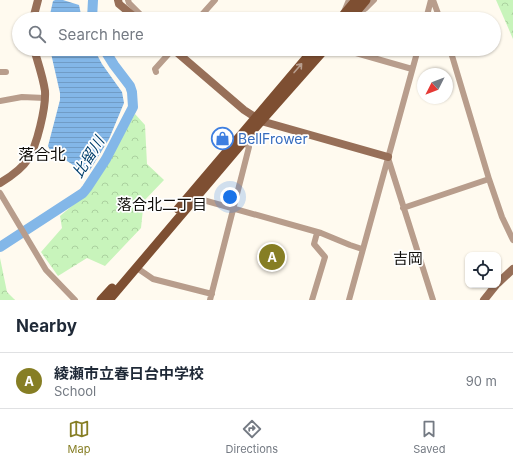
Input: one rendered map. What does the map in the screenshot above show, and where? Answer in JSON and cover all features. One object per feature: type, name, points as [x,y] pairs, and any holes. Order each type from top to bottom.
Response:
[{"type":"main road","points":[[349,12],[356,0]]},
{"type":"main road","points":[[352,12],[366,0]]},
{"type":"main road","points":[[109,300],[244,142],[258,119],[308,56]]},
{"type":"main road","points":[[100,300],[258,119],[317,56]]},
{"type":"street","points":[[35,12],[38,0]]},
{"type":"street","points":[[118,0],[119,4],[129,12]]},
{"type":"street","points":[[128,0],[138,12]]},
{"type":"street","points":[[204,12],[215,0]]},
{"type":"street","points":[[345,12],[346,4],[349,0]]},
{"type":"street","points":[[358,12],[366,8],[374,0]]},
{"type":"street","points":[[428,12],[432,0]]},
{"type":"street","points":[[432,0],[437,12]]},
{"type":"street","points":[[0,183],[11,176],[28,160],[35,143],[45,98],[36,56]]},
{"type":"street","points":[[156,72],[155,69],[167,56]]},
{"type":"street","points":[[181,56],[244,110],[258,119],[388,157]]},
{"type":"street","points":[[366,56],[412,69]]},
{"type":"street","points":[[348,300],[416,56]]},
{"type":"street","points":[[452,56],[489,179],[502,217],[513,240]]},
{"type":"street","points":[[0,101],[22,97],[45,98]]},
{"type":"street","points":[[137,268],[153,279],[211,297],[249,147],[244,142]]},
{"type":"street","points":[[388,157],[433,300]]},
{"type":"street","points":[[403,208],[489,179]]},
{"type":"street","points":[[0,193],[48,272],[76,300]]},
{"type":"street","points":[[196,198],[317,233],[362,249]]},
{"type":"street","points":[[312,300],[325,257],[314,244],[317,233]]},
{"type":"street","points":[[501,279],[513,269]]},
{"type":"street","points":[[484,300],[494,288]]},
{"type":"green space","points":[[496,0],[513,0],[513,39]]},
{"type":"green space","points":[[135,114],[145,125],[147,164],[164,180],[141,204],[143,209],[141,228],[105,266],[87,258],[58,276],[41,252],[62,228],[60,216],[91,190]]},
{"type":"green space","points":[[0,258],[7,292],[15,300],[0,300]]},
{"type":"water","points":[[63,0],[79,5],[80,12],[51,12],[53,1]]},
{"type":"water","points":[[52,56],[98,56],[122,92],[124,103],[109,139],[90,170],[84,172],[50,150],[48,146],[60,100],[60,93]]},
{"type":"waterway","name":"比留川","points":[[92,12],[93,0]]},
{"type":"waterway","name":"比留川","points":[[0,247],[83,193],[106,159],[133,107],[130,86],[108,56]]},
{"type":"place","name":"BellFrower","points":[[223,138]]},
{"type":"place","name":"綾瀬市立春日台中学校","points":[[272,257]]},
{"type":"district","name":"落合北","points":[[42,154]]},
{"type":"district","name":"落合北二丁目","points":[[162,204]]},
{"type":"district","name":"吉岡","points":[[408,258]]}]
